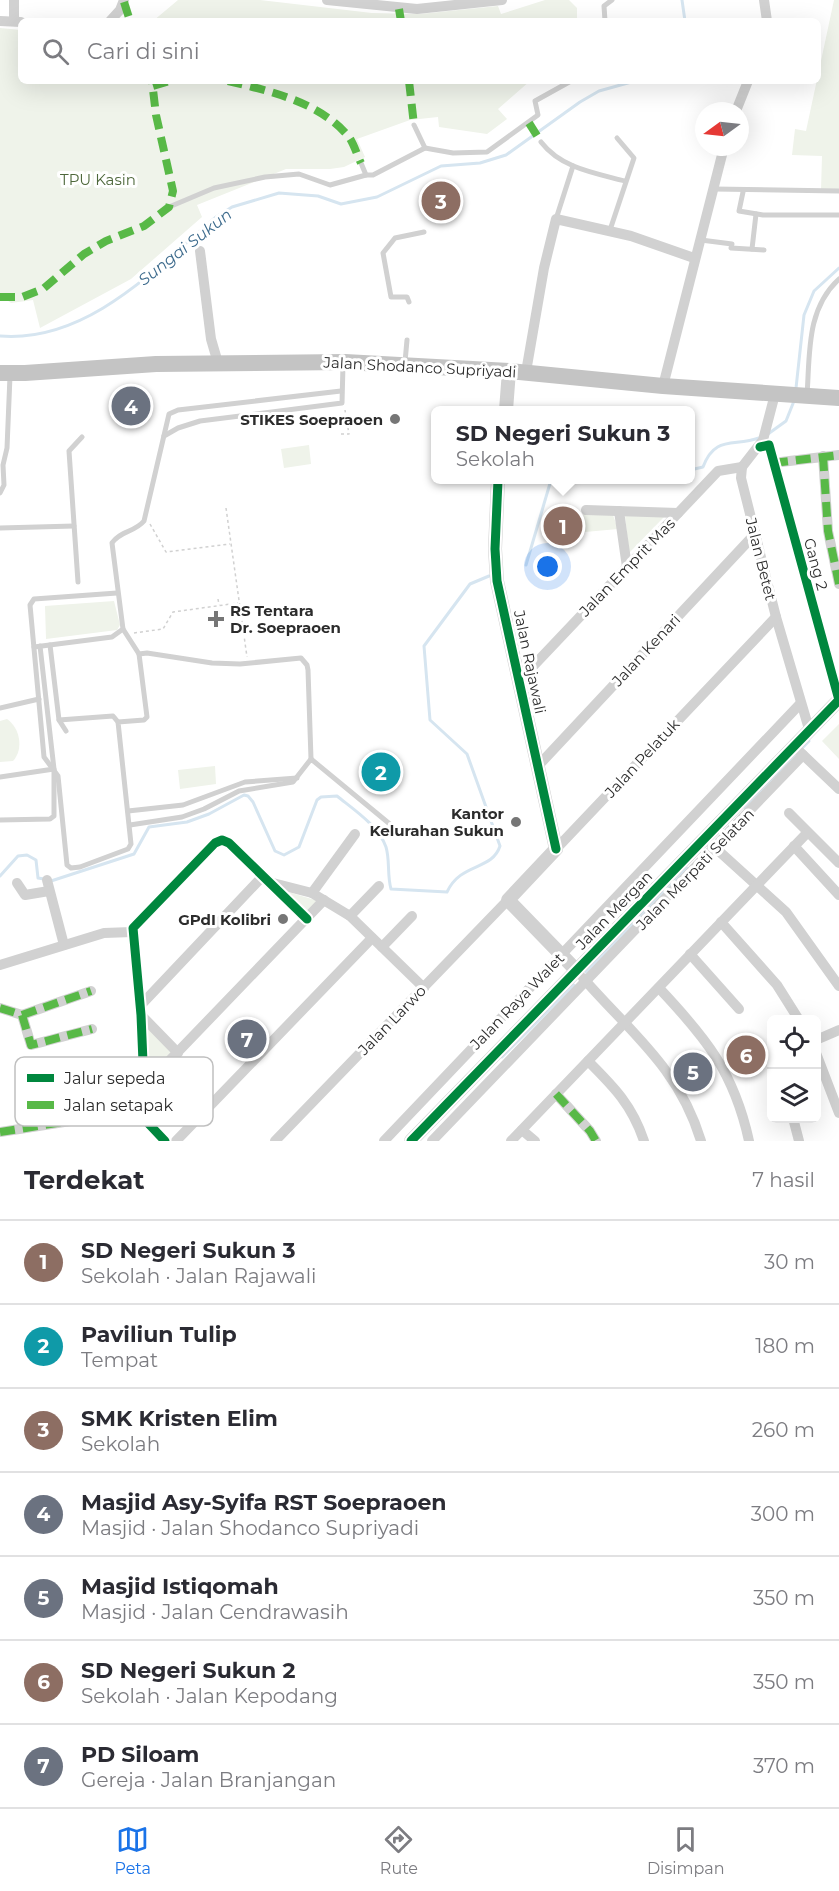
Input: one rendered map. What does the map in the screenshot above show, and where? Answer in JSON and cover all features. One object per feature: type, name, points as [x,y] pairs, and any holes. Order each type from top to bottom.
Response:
[{"type":"main road","name":"Jalan Shodanco Supriyadi","points":[[5,373],[156,364],[343,362],[526,372],[663,386],[839,398]]},
{"type":"street","points":[[0,21],[17,22],[14,0]]},
{"type":"street","points":[[114,18],[124,0]]},
{"type":"street","points":[[327,0],[444,8],[502,0]]},
{"type":"street","points":[[764,0],[767,18]]},
{"type":"street","points":[[740,102],[747,84]]},
{"type":"street","points":[[663,386],[722,156]]},
{"type":"street","points":[[526,372],[544,268],[556,219],[610,231],[694,258]]},
{"type":"street","points":[[200,251],[211,339],[218,363]]},
{"type":"street","points":[[506,406],[508,371]]},
{"type":"street","points":[[742,467],[761,444],[780,394]]},
{"type":"street","name":"Gang 2","points":[[761,444],[769,445],[839,700]]},
{"type":"street","points":[[773,463],[839,455]]},
{"type":"street","points":[[823,456],[828,531],[839,584]]},
{"type":"street","name":"Jalan Emprit Mas","points":[[519,681],[718,471],[742,467]]},
{"type":"street","name":"Jalan Betet","points":[[742,467],[741,478],[754,535],[800,704],[809,729]]},
{"type":"street","name":"Jalan Rajawali","points":[[498,484],[495,549],[497,579],[556,849]]},
{"type":"street","points":[[586,510],[678,513]]},
{"type":"street","points":[[619,511],[627,567]]},
{"type":"street","name":"Jalan Kenari","points":[[538,766],[754,535]]},
{"type":"street","name":"Jalan Pelatuk","points":[[508,900],[776,617]]},
{"type":"street","name":"Jalan Mergan","points":[[411,1141],[581,977],[704,838],[798,751],[809,729],[839,700]]},
{"type":"street","name":"Jalan Raya Walet","points":[[384,1141],[800,704]]},
{"type":"street","points":[[798,751],[839,789]]},
{"type":"street","name":"Jalan Merpati Selatan","points":[[432,1141],[581,977],[715,849],[798,751]]},
{"type":"street","points":[[789,813],[839,862]]},
{"type":"street","points":[[511,1141],[807,833]]},
{"type":"street","points":[[312,893],[355,834]]},
{"type":"street","points":[[704,838],[786,912],[839,986]]},
{"type":"street","points":[[143,1057],[133,928],[218,841],[229,843],[307,919]]},
{"type":"street","points":[[794,846],[839,895]]},
{"type":"street","points":[[264,879],[312,893],[350,916],[424,988]]},
{"type":"street","points":[[140,1010],[264,879]]},
{"type":"street","points":[[17,883],[25,895],[48,885],[64,945]]},
{"type":"street","points":[[350,916],[379,886]]},
{"type":"street","points":[[174,1057],[324,900]]},
{"type":"street","points":[[508,900],[674,1079],[695,1122],[700,1141]]},
{"type":"street","name":"Jalan Larwo","points":[[275,1141],[508,900]]},
{"type":"street","points":[[382,947],[412,916]]},
{"type":"street","points":[[721,922],[777,985],[796,1015]]},
{"type":"street","points":[[0,965],[104,933],[132,932]]},
{"type":"street","points":[[213,1103],[372,938]]},
{"type":"street","points":[[690,954],[739,1009]]},
{"type":"street","points":[[660,988],[714,1050],[733,1089],[749,1141]]},
{"type":"street","points":[[0,1008],[22,1015],[91,991]]},
{"type":"street","points":[[140,1010],[178,1053]]},
{"type":"street","points":[[22,1015],[31,1045],[92,1029]]},
{"type":"street","points":[[821,1038],[839,1030]]},
{"type":"street","points":[[588,1060],[623,1096],[636,1119],[644,1141]]},
{"type":"street","points":[[821,1066],[839,1113]]},
{"type":"street","points":[[556,1094],[590,1131],[596,1141]]},
{"type":"street","points":[[794,1123],[799,1141]]},
{"type":"street","points":[[0,1132],[38,1126]]},
{"type":"street","points":[[151,1126],[165,1141]]},
{"type":"street","points":[[176,1141],[190,1126]]},
{"type":"street","points":[[522,1130],[535,1141]]},
{"type":"lane","points":[[605,18],[604,6],[612,0]]},
{"type":"lane","points":[[169,207],[214,188],[265,177],[299,174],[330,185],[385,171],[425,148],[453,153],[487,152],[538,115],[535,101],[566,84]]},
{"type":"lane","points":[[414,125],[425,148]]},
{"type":"lane","points":[[610,231],[634,158],[616,138]]},
{"type":"lane","points":[[541,142],[550,153],[573,166],[625,181]]},
{"type":"lane","points":[[361,163],[366,175]]},
{"type":"lane","points":[[556,219],[573,166]]},
{"type":"lane","points":[[714,189],[743,192],[839,191]]},
{"type":"lane","points":[[743,192],[739,211],[756,214],[839,215]]},
{"type":"lane","points":[[752,249],[756,214]]},
{"type":"lane","points":[[409,302],[407,297],[390,295],[383,253],[395,238],[424,232]]},
{"type":"lane","points":[[699,240],[732,244],[731,248],[764,250]]},
{"type":"lane","points":[[806,396],[810,335],[823,298],[839,279]]},
{"type":"lane","points":[[405,364],[407,340]]},
{"type":"lane","points":[[164,436],[178,428],[200,421],[342,403],[343,362]]},
{"type":"lane","points":[[0,493],[4,485],[3,465],[7,448],[5,373]]},
{"type":"lane","points":[[118,722],[144,720],[147,717],[139,654],[123,629],[112,543],[118,535],[137,528],[144,521],[169,414],[174,411],[341,391]]},
{"type":"lane","points":[[78,582],[69,451],[82,438]]},
{"type":"lane","points":[[0,528],[74,526]]},
{"type":"lane","points":[[0,820],[53,817],[54,769],[30,610],[34,599],[117,593]]},
{"type":"lane","points":[[37,647],[116,636],[123,629]]},
{"type":"lane","points":[[50,645],[59,720],[66,731]]},
{"type":"lane","points":[[37,647],[44,760],[58,776],[67,865],[71,868],[80,867],[128,849],[132,840],[118,722],[113,716],[59,720]]},
{"type":"lane","points":[[130,825],[182,817],[204,809],[239,791],[293,782],[311,759],[308,670],[305,661],[301,658],[249,663],[212,663],[147,653],[139,654]]},
{"type":"lane","points":[[0,708],[39,699]]},
{"type":"lane","points":[[311,759],[390,825]]},
{"type":"lane","points":[[0,777],[54,769]]},
{"type":"lane","points":[[128,811],[183,804],[245,782],[292,776],[297,778]]},
{"type":"path","points":[[226,508],[249,663]]},
{"type":"path","points":[[144,521],[153,526],[166,552],[231,544]]},
{"type":"path","points":[[218,599],[219,606]]},
{"type":"path","points":[[127,636],[163,629],[173,612],[239,603]]},
{"type":"green space","points":[[178,0],[260,0],[372,13],[420,14],[498,6],[501,14],[545,0],[569,0],[577,8],[577,18],[157,18]]},
{"type":"green space","points":[[834,0],[839,0],[839,190],[821,190],[822,156],[792,155],[795,129],[806,131],[816,84],[821,84],[821,61]]},
{"type":"green space","name":"TPU Kasin","points":[[0,28],[18,30],[18,84],[527,84],[498,109],[507,119],[487,134],[439,127],[438,117],[410,120],[357,139],[365,157],[344,167],[286,169],[197,205],[202,217],[131,279],[40,328],[33,300],[11,303],[0,295]]},
{"type":"green space","points":[[309,445],[311,464],[284,468],[281,449]]},
{"type":"green space","points":[[583,513],[613,515],[618,529],[585,532]]},
{"type":"green space","points":[[625,515],[664,517],[629,553]]},
{"type":"green space","points":[[114,601],[120,625],[117,630],[46,639],[45,606]]},
{"type":"green space","points":[[7,719],[18,733],[19,751],[13,761],[0,762],[0,721]]},
{"type":"green space","points":[[839,724],[839,759],[822,741]]},
{"type":"green space","points":[[215,766],[216,784],[180,789],[178,770]]},
{"type":"green space","points":[[285,891],[315,900],[317,900],[308,913]]},
{"type":"green space","points":[[150,1029],[171,1052],[166,1057],[147,1057],[146,1030]]},
{"type":"waterway","name":"Sungai Sukun","points":[[682,0],[685,18]]},
{"type":"waterway","name":"Sungai Sukun","points":[[0,336],[32,335],[62,328],[90,315],[118,299],[169,259],[216,217],[232,207],[279,193],[318,196],[341,204],[377,197],[441,166],[480,163],[506,155],[580,102],[599,91],[624,84]]},
{"type":"waterway","points":[[796,388],[804,315],[814,291],[839,268]]},
{"type":"waterway","points":[[768,434],[786,421],[794,401]]},
{"type":"waterway","points":[[695,469],[703,467],[713,450],[719,446],[759,438]]},
{"type":"waterway","points":[[526,565],[550,484]]},
{"type":"waterway","points":[[51,881],[134,854],[149,827],[187,822],[209,814],[244,795],[253,802],[275,851],[284,855],[299,847],[317,800],[321,797],[337,796],[365,818],[383,839],[387,852],[391,889],[447,892],[460,876],[490,860],[500,846],[467,754],[430,720],[424,646],[470,584],[489,576]]},
{"type":"waterway","points":[[745,808],[809,741]]},
{"type":"waterway","points":[[0,876],[18,856],[27,855],[36,860],[38,878],[44,879]]},
{"type":"waterway","points":[[586,972],[687,868]]},
{"type":"waterway","points":[[502,1057],[574,985]]},
{"type":"marked path","points":[[124,2],[129,18]]},
{"type":"marked path","points":[[399,9],[400,18]]},
{"type":"marked path","points":[[0,297],[22,297],[43,289],[84,254],[106,241],[144,226],[169,207],[173,191],[156,115],[152,84]]},
{"type":"marked path","points":[[153,86],[160,84]]},
{"type":"marked path","points":[[240,84],[277,94],[324,115],[349,137],[361,163]]},
{"type":"marked path","points":[[409,84],[414,125]]},
{"type":"marked path","points":[[529,123],[541,142]]},
{"type":"marked path","points":[[773,463],[839,455]]},
{"type":"marked path","points":[[823,456],[828,531],[839,584]]},
{"type":"marked path","points":[[22,1015],[91,991]]},
{"type":"marked path","points":[[0,1008],[22,1015],[31,1045],[92,1029]]},
{"type":"marked path","points":[[556,1094],[590,1131],[596,1141]]},
{"type":"marked path","points":[[0,1132],[38,1126]]},
{"type":"cycle path","points":[[411,1141],[839,700],[769,445],[760,447]]},
{"type":"cycle path","points":[[498,484],[495,549],[497,581],[556,849]]},
{"type":"cycle path","points":[[143,1057],[133,928],[215,843],[222,840],[229,843],[307,919]]},
{"type":"cycle path","points":[[151,1126],[165,1141]]},
{"type":"place","name":"SMK Kristen Elim","points":[[441,201]]},
{"type":"place","name":"Masjid Asy-Syifa RST Soepraoen","points":[[131,406]]},
{"type":"place","name":"STIKES Soepraoen","points":[[395,419]]},
{"type":"place","name":"SD Negeri Sukun 3","points":[[563,526]]},
{"type":"place","name":"RS Tentara Dr. Soepraoen","points":[[216,619]]},
{"type":"place","name":"Paviliun Tulip","points":[[381,772]]},
{"type":"place","name":"Kantor Kelurahan Sukun","points":[[516,822]]},
{"type":"place","name":"GPdI Kolibri","points":[[283,919]]},
{"type":"place","name":"PD Siloam","points":[[247,1039]]},
{"type":"place","name":"SD Negeri Sukun 2","points":[[746,1055]]},
{"type":"place","name":"Masjid Istiqomah","points":[[693,1072]]}]
